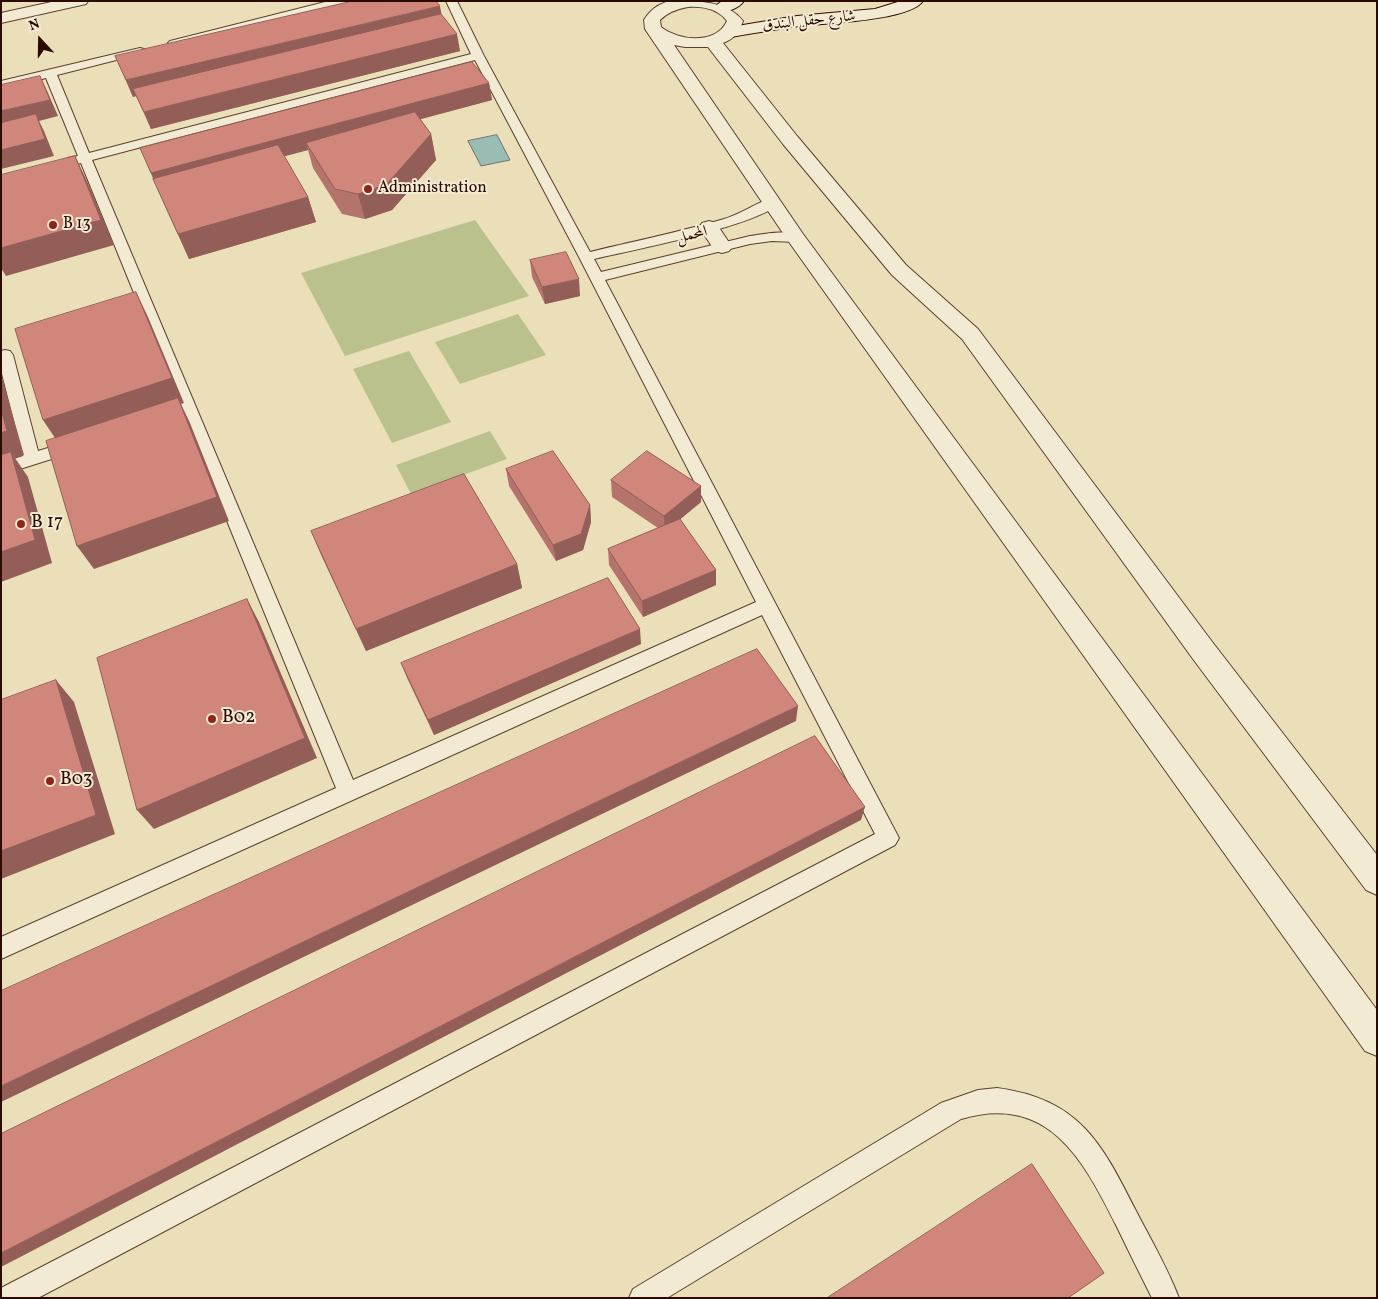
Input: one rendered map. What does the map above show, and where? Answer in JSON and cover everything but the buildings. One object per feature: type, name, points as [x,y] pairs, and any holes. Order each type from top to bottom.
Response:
[{"type":"street","points":[[1,18],[80,1]]},
{"type":"street","points":[[648,1],[654,26],[796,238],[1377,1039]]},
{"type":"street","name":"شارع حقل البندق","points":[[654,26],[669,40],[685,43],[807,20],[888,12],[915,1]]},
{"type":"street","points":[[654,26],[662,9],[676,4],[694,2],[721,4],[728,12],[735,21],[722,36],[790,140],[899,270],[970,334],[1245,706],[1377,880]]},
{"type":"street","points":[[709,227],[722,247]]},
{"type":"lane","points":[[1,85],[343,1]]},
{"type":"lane","points":[[10,1298],[888,838],[597,277],[478,56],[451,1]]},
{"type":"lane","points":[[57,165],[478,56]]},
{"type":"lane","points":[[50,73],[348,792]]},
{"type":"lane","name":"المحمل","points":[[586,257],[741,218],[773,202]]},
{"type":"lane","name":"المحمل","points":[[597,277],[766,238],[796,238]]},
{"type":"lane","points":[[5,355],[32,459]]},
{"type":"lane","points":[[171,415],[189,409]]},
{"type":"lane","points":[[1,469],[87,442]]},
{"type":"lane","points":[[1,948],[766,605]]},
{"type":"lane","points":[[642,1298],[947,1114],[960,1107],[982,1101],[1005,1101],[1029,1106],[1052,1117],[1073,1133],[1092,1154],[1106,1178],[1166,1298]]},
{"type":"green space","points":[[475,220],[529,296],[345,356],[301,273]]},
{"type":"green space","points":[[518,314],[546,355],[460,384],[435,342]]},
{"type":"green space","points":[[409,351],[451,422],[392,443],[353,369]]},
{"type":"green space","points":[[490,431],[507,459],[411,494],[396,465]]},
{"type":"water","points":[[497,135],[510,160],[481,166],[468,141]]},
{"type":"place","name":"Administration","points":[[368,189]]},
{"type":"place","name":"B 13","points":[[53,225]]},
{"type":"place","name":"B 17","points":[[21,524]]},
{"type":"place","name":"B02","points":[[212,719]]},
{"type":"place","name":"B03","points":[[50,781]]}]
